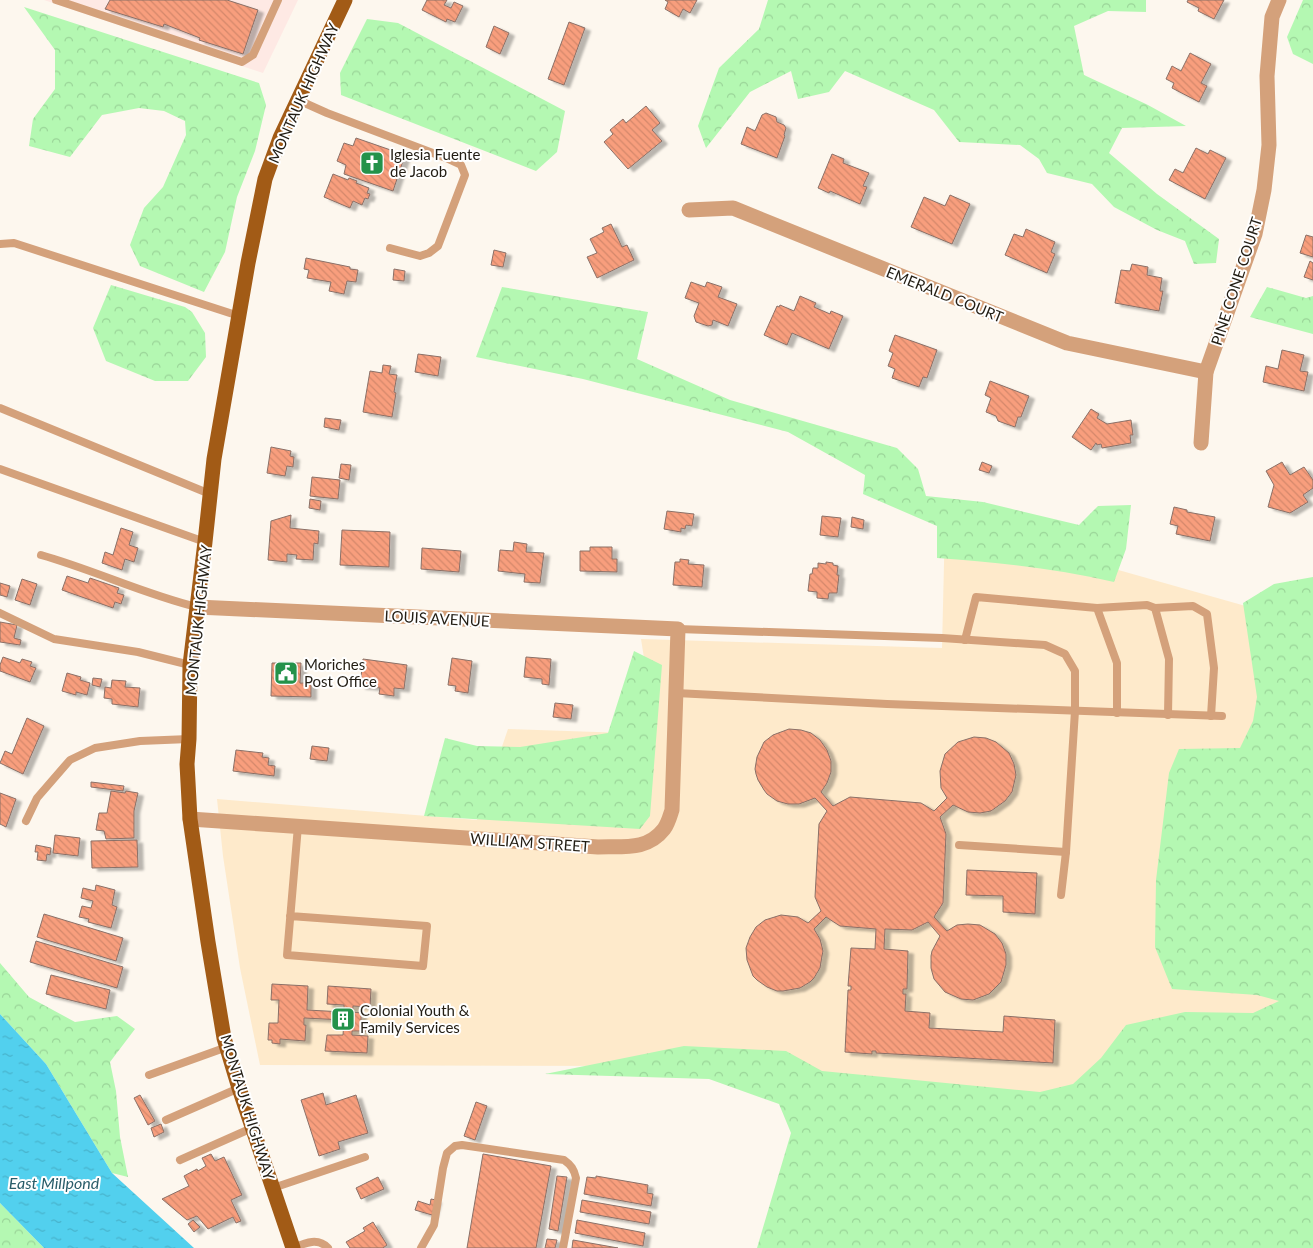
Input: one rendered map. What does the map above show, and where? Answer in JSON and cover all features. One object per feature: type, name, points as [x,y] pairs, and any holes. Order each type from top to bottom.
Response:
[{"type":"main road","name":"MONTAUK HIGHWAY","points":[[293,1248],[227,1048],[208,942],[190,819],[187,764],[190,665],[214,459],[248,263],[265,179],[280,138],[345,0]]},
{"type":"street","name":"PINE CONE COURT","points":[[1201,443],[1206,372],[1255,234],[1264,190],[1269,145],[1267,76],[1272,17],[1279,0]]},
{"type":"street","name":"EMERALD COURT","points":[[689,210],[733,208],[1067,343],[1206,372]]},
{"type":"street","name":"LOUIS AVENUE","points":[[197,607],[678,629]]},
{"type":"street","name":"WILLIAM STREET","points":[[190,819],[598,847],[640,846],[652,840],[665,828],[672,810],[678,629]]},
{"type":"lane","points":[[56,0],[242,62],[253,55],[277,3]]},
{"type":"lane","points":[[298,100],[461,165],[465,175],[438,246],[429,254],[420,256],[390,248]]},
{"type":"lane","points":[[0,244],[14,243],[239,316]]},
{"type":"lane","points":[[0,408],[210,494]]},
{"type":"lane","points":[[0,469],[205,542]]},
{"type":"lane","points":[[41,554],[159,597],[197,607]]},
{"type":"lane","points":[[966,640],[976,597],[1097,608],[1147,605],[1155,608],[1193,606],[1207,614],[1214,668],[1211,716]]},
{"type":"lane","points":[[1097,608],[1117,663],[1117,713]]},
{"type":"lane","points":[[1155,608],[1169,659],[1168,714]]},
{"type":"lane","points":[[0,613],[54,639],[138,652],[190,665]]},
{"type":"lane","points":[[678,629],[966,640],[1045,645],[1065,654],[1075,671],[1075,711],[1062,895]]},
{"type":"lane","points":[[676,694],[1222,716]]},
{"type":"lane","points":[[26,821],[37,798],[70,760],[95,748],[140,742],[189,739]]},
{"type":"lane","points":[[290,916],[427,926],[423,966],[287,955],[290,916],[298,826]]},
{"type":"lane","points":[[959,845],[1066,852]]},
{"type":"lane","points":[[149,1075],[227,1048]]},
{"type":"lane","points":[[166,1120],[239,1088]]},
{"type":"lane","points":[[180,1160],[252,1128]]},
{"type":"lane","points":[[421,1248],[434,1225],[447,1153],[455,1146],[462,1145],[564,1160],[571,1165],[576,1178],[563,1248]]},
{"type":"lane","points":[[273,1188],[365,1157]]},
{"type":"lane","points":[[293,1248],[310,1241],[326,1245],[328,1248]]},
{"type":"shaded area","points":[[44,0],[298,0],[263,73]]},
{"type":"shaded area","points":[[945,521],[1313,625],[1313,1117],[639,1066],[260,1065],[240,968],[223,856],[217,799],[477,820],[508,729],[656,734],[641,639],[942,648]]},
{"type":"green space","points":[[768,0],[1146,0],[1146,12],[1108,11],[1074,26],[1084,75],[1148,105],[1186,126],[1122,128],[1109,153],[1157,194],[1219,239],[1216,263],[1194,264],[1185,241],[1157,230],[1114,207],[1092,184],[1047,173],[1039,159],[1020,145],[959,142],[934,110],[845,71],[829,92],[798,99],[791,71],[750,92],[706,148],[698,126],[719,68],[759,29]]},
{"type":"green space","points":[[1303,0],[1313,0],[1313,64],[1293,54],[1287,37]]},
{"type":"green space","points":[[24,7],[259,83],[266,105],[255,151],[237,197],[225,252],[204,292],[140,266],[130,245],[144,208],[163,187],[186,135],[185,121],[164,111],[139,108],[102,115],[70,157],[29,146],[33,119],[55,89],[55,50]]},
{"type":"green space","points":[[367,19],[398,23],[565,111],[557,152],[536,171],[341,95],[340,73]]},
{"type":"green space","points":[[111,285],[185,307],[192,312],[205,333],[206,357],[188,381],[155,381],[106,361],[93,328]]},
{"type":"green space","points":[[502,287],[648,312],[637,359],[730,400],[897,448],[918,469],[926,496],[983,502],[1079,525],[1098,506],[1131,505],[1126,549],[1114,582],[1026,567],[937,558],[937,526],[863,494],[865,475],[788,432],[583,379],[476,357]]},
{"type":"green space","points":[[1267,287],[1306,298],[1313,296],[1313,334],[1250,317]]},
{"type":"green space","points":[[1313,577],[1313,1248],[757,1248],[791,1133],[779,1104],[709,1079],[545,1074],[684,1046],[786,1051],[822,1071],[1040,1092],[1073,1084],[1101,1058],[1126,1025],[1185,1012],[1253,1013],[1279,1001],[1257,995],[1172,989],[1155,947],[1156,880],[1169,773],[1179,749],[1240,748],[1253,721],[1257,697],[1243,603],[1274,584]]},
{"type":"green space","points":[[634,651],[662,665],[650,816],[640,829],[424,816],[445,738],[477,746],[520,747],[608,733]]},
{"type":"green space","points":[[0,963],[29,997],[75,1022],[117,1016],[135,1029],[110,1062],[116,1091],[120,1137],[128,1177],[112,1173],[46,1064],[0,1014]]},
{"type":"green space","points":[[0,1203],[44,1248],[0,1248]]},
{"type":"water","name":"East Millpond","points":[[0,1014],[46,1064],[112,1173],[194,1248],[44,1248],[0,1203]]},
{"type":"building","points":[[110,0],[227,0],[258,10],[243,54],[199,40],[200,38],[164,24],[163,27],[105,9]]},
{"type":"building","points":[[427,0],[447,0],[444,5],[451,8],[454,2],[463,6],[455,22],[447,19],[446,22],[422,10]]},
{"type":"building","points":[[665,0],[697,0],[690,13],[683,9],[679,17],[665,9],[668,2]]},
{"type":"building","points":[[1188,0],[1224,0],[1214,19],[1198,11],[1199,8],[1187,2]]},
{"type":"building","points":[[569,22],[585,28],[564,85],[548,79]]},
{"type":"building","points":[[494,26],[509,33],[500,54],[486,47]]},
{"type":"building","points":[[1190,53],[1211,64],[1201,83],[1207,86],[1199,102],[1172,88],[1174,83],[1166,79],[1172,66],[1181,71]]},
{"type":"building","points":[[646,106],[660,123],[652,130],[662,141],[628,169],[604,142],[613,134],[610,130],[623,119],[626,123]]},
{"type":"building","points":[[766,113],[776,117],[777,122],[786,128],[777,158],[741,144],[747,127],[755,131],[762,115]]},
{"type":"building","name":"Iglesia Fuente de Jacob","points":[[356,138],[405,155],[393,191],[344,174],[346,165],[337,161],[344,143],[353,146]]},
{"type":"building","points":[[1196,148],[1208,154],[1210,150],[1226,158],[1205,199],[1169,180],[1175,169],[1183,173]]},
{"type":"building","points":[[832,154],[844,159],[843,163],[869,173],[863,186],[867,187],[860,204],[818,188]]},
{"type":"building","points":[[333,174],[348,180],[349,178],[357,181],[356,183],[369,188],[367,193],[370,194],[368,199],[365,198],[362,205],[353,201],[350,208],[324,197]]},
{"type":"building","points":[[950,195],[970,204],[952,244],[911,227],[924,197],[945,206]]},
{"type":"building","points":[[611,224],[622,247],[627,245],[634,260],[597,278],[587,257],[597,253],[590,239],[604,232],[602,228]]},
{"type":"building","points":[[1026,229],[1055,242],[1051,252],[1055,254],[1047,273],[1005,255],[1014,234],[1023,237]]},
{"type":"building","points":[[1306,235],[1313,237],[1313,257],[1300,253]]},
{"type":"building","points":[[494,250],[506,253],[503,267],[491,265]]},
{"type":"building","points":[[306,258],[358,270],[356,282],[347,281],[344,294],[329,291],[331,282],[307,278],[309,270],[304,269]]},
{"type":"building","points":[[1310,261],[1313,263],[1313,280],[1304,277]]},
{"type":"building","points":[[1132,264],[1148,267],[1147,275],[1162,278],[1160,291],[1163,291],[1159,311],[1115,303],[1121,270],[1130,271]]},
{"type":"building","points":[[394,269],[405,271],[404,281],[393,280]]},
{"type":"building","points":[[691,282],[705,287],[707,282],[722,287],[718,297],[737,304],[728,326],[713,320],[712,325],[708,326],[696,322],[694,316],[699,303],[685,298]]},
{"type":"building","points":[[800,296],[816,303],[814,307],[830,314],[831,311],[843,316],[829,349],[792,333],[787,345],[764,335],[777,306],[779,307],[780,305],[794,311]]},
{"type":"building","points":[[895,335],[937,350],[927,378],[923,377],[919,387],[892,378],[895,369],[888,366],[893,353],[889,351]]},
{"type":"building","points":[[1282,350],[1304,355],[1300,371],[1308,372],[1304,391],[1263,382],[1266,366],[1278,369]]},
{"type":"building","points":[[418,354],[441,357],[438,376],[415,372]]},
{"type":"building","points":[[383,365],[391,366],[389,374],[397,375],[392,417],[363,412],[370,371],[382,373]]},
{"type":"building","points":[[990,381],[1029,396],[1015,427],[998,421],[996,416],[986,412],[991,398],[985,395]]},
{"type":"building","points":[[1091,409],[1099,414],[1097,418],[1107,424],[1131,420],[1133,435],[1130,435],[1131,443],[1102,448],[1101,444],[1097,445],[1096,443],[1091,450],[1072,437]]},
{"type":"building","points":[[325,418],[341,420],[339,430],[324,427]]},
{"type":"building","points":[[271,447],[291,451],[290,456],[294,457],[293,467],[287,466],[285,476],[267,473]]},
{"type":"building","points":[[982,462],[992,466],[989,473],[979,470]]},
{"type":"building","points":[[1282,462],[1290,475],[1304,467],[1313,480],[1313,488],[1303,495],[1308,502],[1290,513],[1268,507],[1274,485],[1266,471]]},
{"type":"building","points":[[341,464],[351,465],[349,480],[339,478]]},
{"type":"building","points":[[312,477],[340,480],[338,499],[310,496]]},
{"type":"building","points":[[310,499],[321,501],[320,510],[309,508]]},
{"type":"building","points":[[1174,507],[1187,510],[1187,512],[1215,517],[1210,541],[1176,534],[1178,526],[1170,524]]},
{"type":"building","points":[[667,511],[694,514],[692,526],[686,525],[685,529],[681,528],[681,532],[664,529]]},
{"type":"building","points":[[291,515],[290,528],[319,531],[318,544],[314,543],[313,560],[296,559],[297,555],[287,554],[287,562],[268,560],[271,521]]},
{"type":"building","points":[[822,516],[841,518],[838,537],[820,535]]},
{"type":"building","points":[[852,517],[864,520],[863,529],[851,527]]},
{"type":"building","points":[[121,528],[133,532],[129,545],[138,548],[134,562],[125,559],[122,570],[102,563],[105,552],[113,555]]},
{"type":"building","points":[[342,530],[390,532],[389,567],[340,565]]},
{"type":"building","points":[[514,542],[527,544],[526,552],[544,553],[540,583],[524,582],[525,574],[498,571],[500,550],[513,551]]},
{"type":"building","points":[[590,547],[612,547],[612,559],[617,559],[617,572],[580,571],[580,551],[590,551]]},
{"type":"building","points":[[422,548],[461,551],[459,572],[421,569]]},
{"type":"building","points":[[680,559],[689,560],[688,564],[704,565],[702,587],[673,585],[675,562],[680,562]]},
{"type":"building","points":[[826,562],[838,566],[837,593],[829,593],[828,599],[817,598],[817,592],[808,591],[810,574],[812,574],[813,568],[818,568],[818,563],[826,564]]},
{"type":"building","points":[[67,576],[88,583],[90,578],[119,588],[117,593],[124,595],[121,604],[115,602],[113,608],[62,590]]},
{"type":"building","points":[[22,579],[37,584],[30,605],[15,600]]},
{"type":"building","points":[[0,583],[10,586],[7,597],[0,595]]},
{"type":"building","points":[[0,622],[17,625],[14,638],[21,640],[20,645],[0,642]]},
{"type":"building","points":[[3,657],[20,663],[22,659],[32,662],[30,666],[36,668],[30,682],[0,671]]},
{"type":"building","points":[[526,657],[551,659],[549,685],[542,684],[542,679],[524,677]]},
{"type":"building","points":[[452,658],[472,661],[468,693],[455,691],[456,686],[448,685]]},
{"type":"building","points":[[363,659],[407,665],[404,689],[394,688],[394,696],[379,694],[380,688],[360,686]]},
{"type":"building","name":"Moriches Post Office","points":[[272,663],[301,663],[300,683],[311,683],[311,697],[271,696]]},
{"type":"building","points":[[67,673],[81,677],[80,680],[90,683],[87,695],[76,692],[76,695],[62,691]]},
{"type":"building","points":[[93,678],[102,679],[100,687],[92,685]]},
{"type":"building","points":[[112,680],[126,681],[125,687],[140,688],[138,707],[112,704],[112,699],[104,698],[105,687],[111,688]]},
{"type":"building","points":[[555,703],[573,705],[571,719],[553,717]]},
{"type":"building","points":[[27,718],[44,726],[23,774],[0,763],[5,751],[12,754]]},
{"type":"building","points":[[789,729],[811,733],[820,740],[827,750],[831,761],[831,772],[821,792],[833,806],[850,797],[921,803],[934,811],[947,798],[941,788],[940,771],[945,754],[958,742],[974,737],[986,738],[996,742],[1009,753],[1016,775],[1012,792],[1005,801],[991,811],[980,813],[968,812],[953,805],[940,817],[946,834],[943,903],[934,917],[947,931],[957,925],[968,924],[980,925],[995,934],[1002,943],[1006,954],[1006,965],[1001,982],[989,994],[973,1000],[961,999],[945,992],[934,979],[931,968],[932,951],[940,936],[928,922],[912,930],[885,929],[884,949],[908,951],[907,989],[903,989],[903,994],[906,994],[905,1011],[930,1013],[929,1028],[1003,1032],[1004,1016],[1055,1020],[1053,1063],[876,1053],[876,1051],[872,1051],[872,1054],[845,1052],[848,990],[851,990],[851,986],[848,986],[851,948],[875,949],[876,929],[840,926],[826,917],[814,929],[820,939],[823,951],[820,968],[810,982],[800,988],[777,991],[767,987],[753,976],[747,960],[746,948],[756,927],[765,920],[781,915],[798,917],[808,923],[821,911],[815,897],[819,824],[827,811],[815,798],[799,804],[777,801],[764,790],[758,780],[755,769],[757,757],[764,742],[773,735]]},
{"type":"building","points":[[312,746],[329,748],[327,761],[310,759]]},
{"type":"building","points":[[236,750],[263,753],[262,757],[269,758],[268,765],[275,766],[274,776],[233,771]]},
{"type":"building","points":[[91,782],[124,786],[123,791],[91,787]]},
{"type":"building","points":[[111,791],[138,793],[134,811],[134,838],[106,839],[104,831],[96,830],[99,813],[107,813]]},
{"type":"building","points":[[0,793],[16,799],[6,827],[0,824]]},
{"type":"building","points":[[55,835],[80,838],[78,856],[53,853]]},
{"type":"building","points":[[137,840],[138,867],[92,868],[91,841]]},
{"type":"building","points":[[36,845],[51,848],[50,855],[47,854],[46,861],[37,860],[38,852],[35,852]]},
{"type":"building","points":[[967,870],[1037,873],[1035,914],[1003,912],[1003,896],[966,895]]},
{"type":"building","points":[[96,885],[115,890],[112,905],[117,907],[111,928],[88,922],[89,919],[79,917],[82,906],[91,908],[93,901],[81,898],[83,888],[95,891]]},
{"type":"building","points":[[44,914],[123,938],[116,961],[37,937]]},
{"type":"building","points":[[36,941],[123,967],[117,988],[30,962]]},
{"type":"building","points":[[51,975],[110,990],[106,1009],[46,994]]},
{"type":"building","name":"Colonial Youth & Family Services","points":[[272,984],[308,986],[307,1010],[344,1012],[344,1005],[327,1004],[328,986],[371,989],[370,1007],[353,1006],[353,1012],[361,1013],[361,1022],[368,1022],[367,1031],[352,1031],[352,1035],[368,1036],[367,1053],[325,1051],[327,1035],[343,1035],[344,1020],[304,1018],[304,1025],[306,1025],[305,1041],[280,1039],[280,1044],[272,1043],[272,1040],[268,1040],[269,1023],[278,1023],[279,1000],[271,1000]]},
{"type":"building","points":[[323,1093],[326,1105],[356,1095],[368,1133],[338,1142],[340,1149],[319,1156],[301,1100]]},
{"type":"building","points":[[140,1095],[155,1121],[148,1125],[134,1098]]},
{"type":"building","points":[[476,1102],[487,1106],[475,1140],[464,1136]]},
{"type":"building","points":[[161,1124],[164,1132],[154,1137],[151,1128]]},
{"type":"building","points":[[211,1154],[215,1161],[224,1157],[242,1195],[231,1200],[241,1221],[236,1223],[233,1217],[208,1229],[197,1216],[187,1220],[162,1199],[189,1186],[184,1176],[206,1166],[202,1158]]},
{"type":"building","points":[[483,1154],[551,1166],[536,1248],[467,1248]]},
{"type":"building","points":[[557,1176],[567,1177],[558,1231],[549,1229]]},
{"type":"building","points":[[596,1176],[648,1185],[647,1193],[653,1194],[651,1206],[584,1194],[587,1177],[596,1178]]},
{"type":"building","points":[[378,1177],[384,1189],[361,1199],[356,1188]]},
{"type":"building","points":[[431,1199],[436,1200],[432,1215],[415,1210],[418,1201],[430,1205]]},
{"type":"building","points":[[582,1200],[651,1212],[649,1224],[580,1212]]},
{"type":"building","points":[[193,1220],[200,1227],[194,1232],[188,1224]]},
{"type":"building","points":[[577,1220],[645,1233],[643,1246],[575,1233]]},
{"type":"building","points":[[373,1222],[387,1245],[383,1248],[350,1248],[346,1242],[365,1231],[363,1228]]},
{"type":"building","points":[[547,1239],[557,1240],[555,1248],[545,1248]]},
{"type":"building","points":[[573,1240],[618,1248],[572,1248]]},
{"type":"place","name":"Iglesia Fuente de Jacob","points":[[372,163]]},
{"type":"place","name":"Moriches Post Office","points":[[286,673]]},
{"type":"place","name":"Colonial Youth & Family Services","points":[[343,1019]]}]
